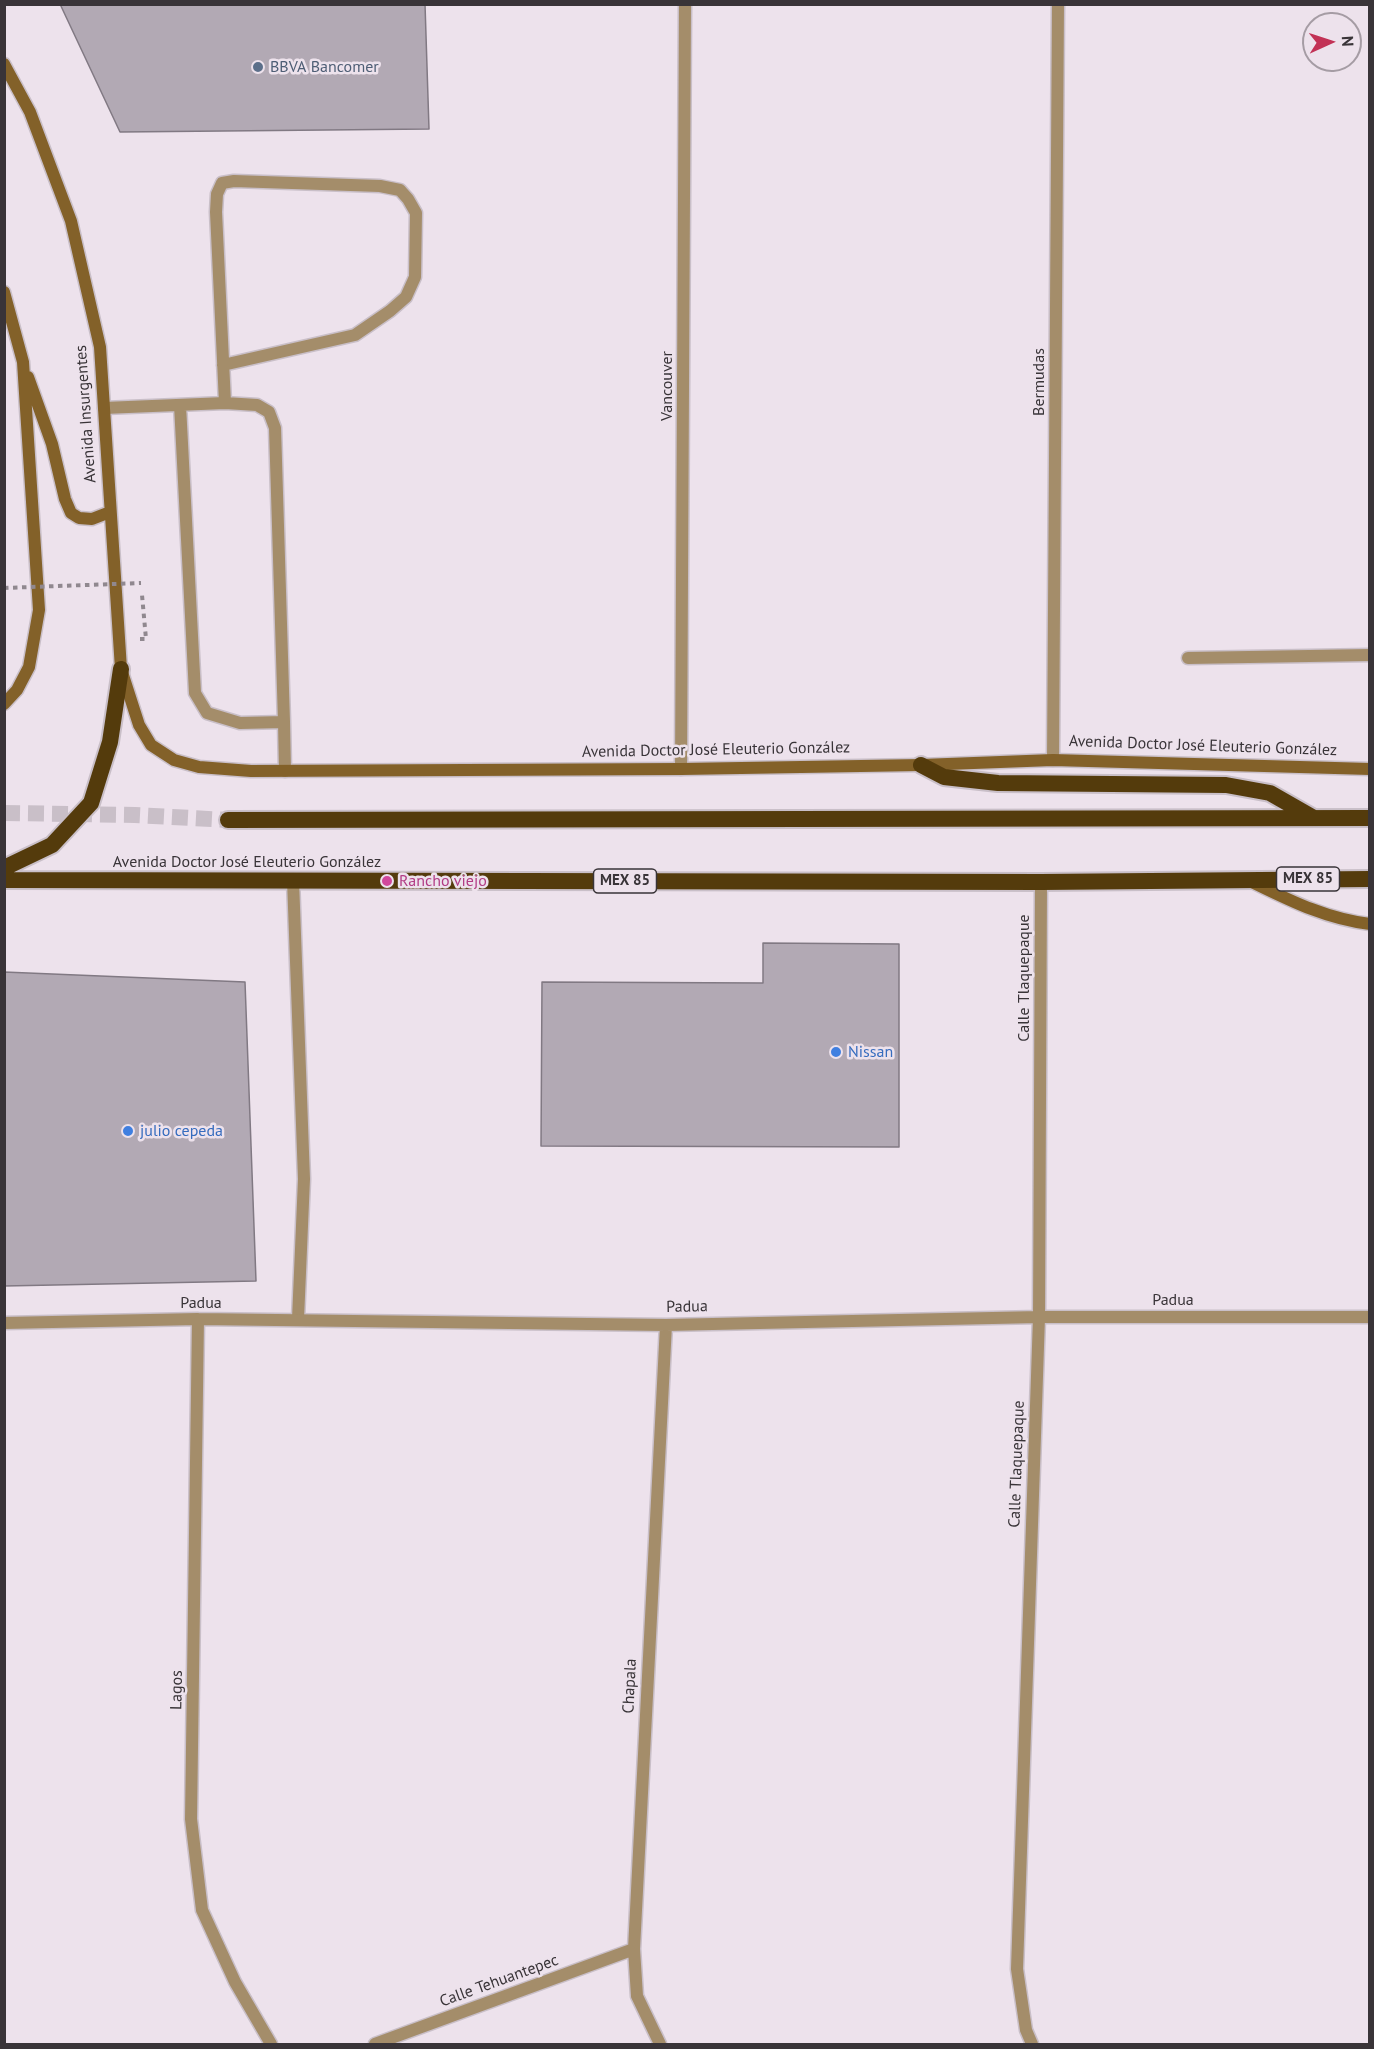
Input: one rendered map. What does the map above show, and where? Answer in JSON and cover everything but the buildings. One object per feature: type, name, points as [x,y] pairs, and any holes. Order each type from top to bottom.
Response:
[{"type":"highway","points":[[4,868],[52,844],[91,803],[110,742],[121,669]]},
{"type":"highway","points":[[921,765],[944,777],[998,783],[1226,784],[1270,793],[1313,818]]},
{"type":"highway","points":[[228,820],[1370,818]]},
{"type":"highway","name":"Avenida Doctor José Eleuterio González","points":[[4,880],[1041,882],[1370,879]]},
{"type":"main road","name":"Avenida Insurgentes","points":[[4,64],[30,112],[70,221],[99,347],[121,669]]},
{"type":"main road","points":[[5,294],[23,362],[52,444],[65,499],[71,513],[79,518],[92,519],[110,512]]},
{"type":"main road","points":[[4,704],[17,690],[29,667],[39,610],[23,362]]},
{"type":"main road","name":"Avenida Doctor José Eleuterio González","points":[[121,669],[139,725],[151,745],[174,760],[199,767],[251,771],[681,769],[921,765],[1053,760],[1370,769]]},
{"type":"main road","name":"Avenida Doctor José Eleuterio González","points":[[1246,880],[1301,906],[1346,921],[1370,924]]},
{"type":"street","name":"Vancouver","points":[[681,769],[685,4]]},
{"type":"street","name":"Bermudas","points":[[1053,760],[1058,4]]},
{"type":"street","points":[[223,365],[355,335],[406,297],[415,277],[416,213],[400,190],[380,186],[234,181],[222,183],[217,194],[216,212],[223,365],[225,403]]},
{"type":"street","points":[[104,408],[225,403],[257,405],[269,412],[275,429],[285,771]]},
{"type":"street","points":[[180,405],[195,693],[207,713],[240,723],[284,722]]},
{"type":"street","points":[[1188,658],[1370,655]]},
{"type":"street","points":[[293,880],[304,1179],[298,1320]]},
{"type":"street","name":"Calle Tlaquepaque","points":[[1032,2044],[1026,2030],[1017,1969],[1039,1317],[1041,882]]},
{"type":"street","name":"Padua","points":[[4,1323],[198,1319],[666,1324],[1039,1317],[1370,1317]]},
{"type":"street","name":"Lagos","points":[[198,1319],[191,1819],[202,1910],[235,1982],[271,2044]]},
{"type":"street","name":"Chapala","points":[[660,2044],[637,1996],[634,1949],[666,1324]]},
{"type":"street","name":"Calle Tehuantepec","points":[[375,2044],[634,1949]]},
{"type":"path","points":[[4,588],[141,583],[146,639]]},
{"type":"tunnel","points":[[4,813],[135,815],[228,820]]},
{"type":"place","name":"BBVA Bancomer","points":[[258,67]]},
{"type":"place","name":"Rancho viejo","points":[[387,881]]},
{"type":"place","name":"Nissan","points":[[836,1052]]},
{"type":"place","name":"julio cepeda","points":[[128,1131]]}]
